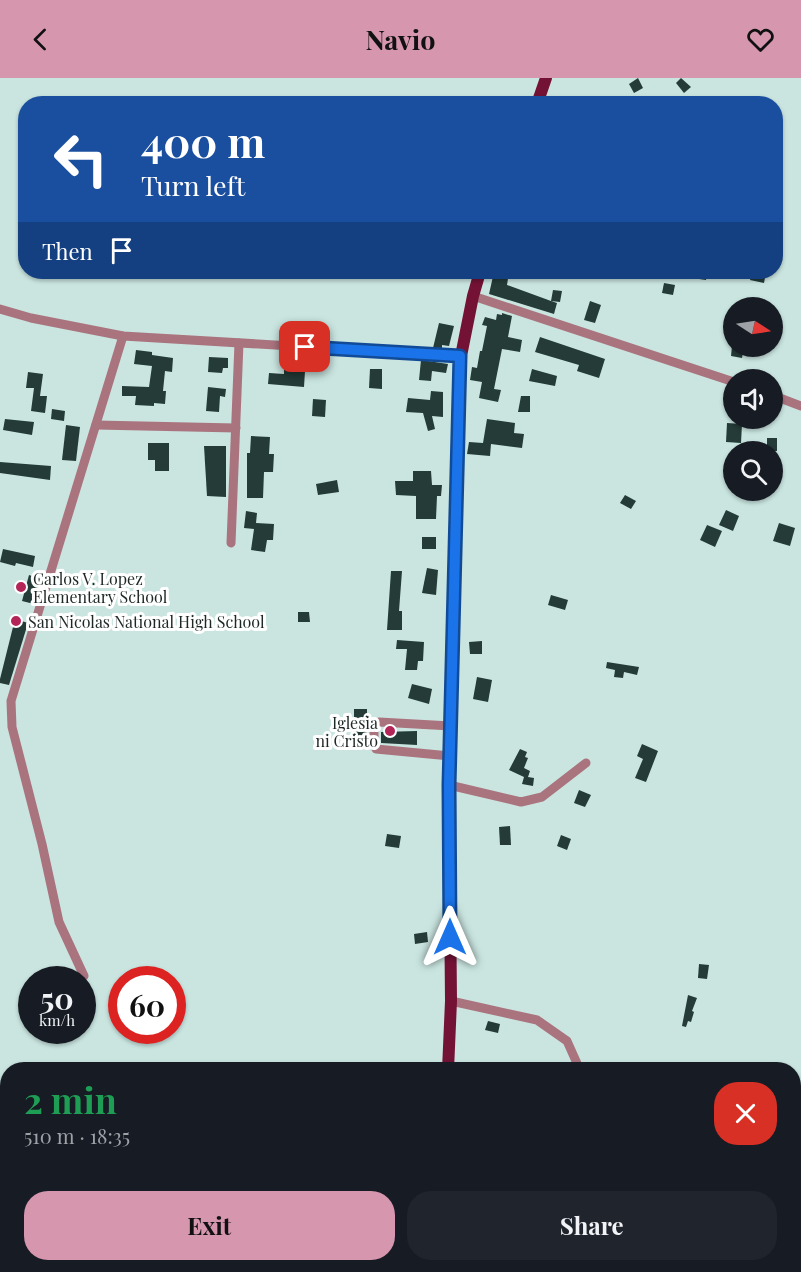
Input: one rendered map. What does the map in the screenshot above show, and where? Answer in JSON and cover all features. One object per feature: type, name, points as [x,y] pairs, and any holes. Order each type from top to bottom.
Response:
[{"type":"main road","points":[[540,96],[546,78]]},
{"type":"main road","points":[[448,1062],[449,785],[460,356],[478,279]]},
{"type":"street","points":[[473,296],[723,378]]},
{"type":"street","points":[[0,309],[31,318],[123,336],[460,356]]},
{"type":"street","points":[[79,966],[59,922],[12,727],[11,701],[123,336]]},
{"type":"street","points":[[231,543],[238,343]]},
{"type":"street","points":[[783,399],[801,405]]},
{"type":"street","points":[[96,424],[236,428]]},
{"type":"street","points":[[450,756],[376,749],[374,726],[379,722],[451,726]]},
{"type":"street","points":[[449,785],[521,802],[542,797],[586,763]]},
{"type":"street","points":[[450,1001],[537,1020],[567,1041],[576,1062]]},
{"type":"building","points":[[638,78],[643,88],[634,93],[629,84]]},
{"type":"building","points":[[681,78],[691,87],[684,93],[676,83]]},
{"type":"building","points":[[492,279],[508,279],[507,285],[557,303],[554,314],[489,294]]},
{"type":"building","points":[[750,279],[765,279],[764,283]]},
{"type":"building","points":[[664,283],[675,285],[673,295],[662,293]]},
{"type":"building","points":[[553,290],[562,291],[560,302],[551,301]]},
{"type":"building","points":[[590,301],[601,305],[595,323],[584,320]]},
{"type":"building","points":[[502,313],[512,316],[508,337],[522,340],[520,352],[502,349],[494,389],[501,390],[498,402],[479,398],[482,382],[470,380],[472,367],[477,368],[480,351],[482,351],[487,326],[482,325],[485,317],[496,320],[497,314],[502,315]]},
{"type":"building","points":[[439,323],[454,326],[449,346],[442,345],[442,348],[433,348]]},
{"type":"building","points":[[540,337],[605,359],[599,378],[577,371],[579,365],[535,352]]},
{"type":"building","points":[[136,350],[173,358],[172,372],[165,371],[163,391],[166,391],[165,404],[135,405],[136,396],[122,396],[122,386],[149,387],[152,366],[134,364]]},
{"type":"building","points":[[209,357],[228,358],[228,368],[223,368],[222,373],[208,372]]},
{"type":"building","points":[[421,360],[448,364],[446,373],[432,371],[431,381],[419,380]]},
{"type":"building","points":[[284,369],[305,371],[304,387],[268,384],[269,373],[284,374]]},
{"type":"building","points":[[370,369],[382,369],[382,389],[369,388]]},
{"type":"building","points":[[532,369],[557,376],[555,386],[529,381]]},
{"type":"building","points":[[28,372],[43,374],[40,396],[47,396],[45,413],[31,411],[34,388],[26,388]]},
{"type":"building","points":[[208,387],[226,389],[225,397],[220,396],[219,412],[206,411]]},
{"type":"building","points":[[431,391],[443,392],[443,417],[432,416],[435,429],[428,431],[423,413],[406,412],[408,398],[430,400]]},
{"type":"building","points":[[521,396],[530,396],[530,412],[518,412]]},
{"type":"building","points":[[313,399],[326,400],[325,417],[312,416]]},
{"type":"building","points":[[52,409],[65,411],[64,421],[51,419]]},
{"type":"building","points":[[5,419],[34,422],[32,435],[3,430]]},
{"type":"building","points":[[487,419],[515,423],[514,433],[524,434],[522,448],[491,444],[490,456],[467,454],[469,442],[483,443]]},
{"type":"building","points":[[66,425],[80,427],[76,461],[62,460]]},
{"type":"building","points":[[727,429],[742,429],[741,441],[726,441]]},
{"type":"building","points":[[251,436],[270,437],[269,454],[274,454],[273,472],[264,472],[263,498],[247,498],[247,453],[250,453]]},
{"type":"building","points":[[767,438],[777,438],[777,441],[767,441]]},
{"type":"building","points":[[148,443],[169,443],[169,471],[155,471],[155,460],[148,460]]},
{"type":"building","points":[[204,446],[226,446],[226,497],[207,496]]},
{"type":"building","points":[[0,462],[51,466],[50,480],[0,473]]},
{"type":"building","points":[[413,471],[431,471],[432,485],[442,485],[441,496],[437,496],[436,519],[416,519],[416,496],[396,495],[395,481],[413,481]]},
{"type":"building","points":[[337,480],[339,492],[318,495],[316,484]]},
{"type":"building","points":[[625,495],[636,501],[631,509],[620,503]]},
{"type":"building","points":[[726,510],[739,516],[733,531],[719,525]]},
{"type":"building","points":[[246,511],[257,513],[256,523],[274,524],[273,540],[267,540],[265,552],[251,550],[254,529],[244,528]]},
{"type":"building","points":[[779,523],[795,528],[790,546],[773,541]]},
{"type":"building","points":[[707,525],[722,531],[715,547],[700,540]]},
{"type":"building","points":[[422,537],[436,537],[436,549],[422,549]]},
{"type":"building","points":[[3,549],[35,556],[33,567],[0,562]]},
{"type":"building","points":[[427,568],[438,570],[436,595],[422,593]]},
{"type":"building","points":[[391,571],[402,571],[399,611],[402,611],[402,630],[387,630]]},
{"type":"building","points":[[29,575],[41,579],[34,604],[22,601]]},
{"type":"building","points":[[551,595],[568,600],[565,610],[548,605]]},
{"type":"building","points":[[298,612],[309,612],[310,622],[298,622]]},
{"type":"building","points":[[15,619],[28,623],[9,685],[0,683],[0,679]]},
{"type":"building","points":[[397,640],[424,642],[423,661],[418,661],[417,670],[405,670],[407,649],[396,649]]},
{"type":"building","points":[[482,641],[482,654],[470,654],[469,642]]},
{"type":"building","points":[[607,662],[639,667],[637,675],[624,672],[623,678],[614,677],[615,670],[606,668]]},
{"type":"building","points":[[477,677],[492,680],[488,702],[473,699]]},
{"type":"building","points":[[412,684],[432,689],[429,704],[408,698]]},
{"type":"building","points":[[354,709],[367,709],[367,744],[354,743]]},
{"type":"building","name":"Iglesia ni Cristo","points":[[417,731],[417,745],[381,743],[381,732]]},
{"type":"building","points":[[642,744],[658,751],[646,782],[635,778],[643,759],[637,756]]},
{"type":"building","points":[[520,749],[527,752],[525,757],[528,758],[524,768],[530,771],[528,777],[534,778],[533,786],[522,784],[524,777],[509,770]]},
{"type":"building","points":[[579,790],[591,795],[585,807],[574,803]]},
{"type":"building","points":[[510,826],[511,845],[500,845],[499,827]]},
{"type":"building","points":[[387,834],[401,836],[399,848],[385,846]]},
{"type":"building","points":[[561,835],[571,839],[567,850],[557,846]]},
{"type":"building","points":[[427,932],[428,942],[415,944],[414,934]]},
{"type":"building","points":[[699,964],[709,965],[707,979],[698,978]]},
{"type":"building","points":[[688,995],[697,998],[691,1022],[688,1021],[686,1027],[682,1026]]},
{"type":"building","points":[[488,1021],[500,1024],[498,1033],[485,1030]]},
{"type":"place","name":"Carlos V. Lopez Elementary School","points":[[21,587]]},
{"type":"place","name":"San Nicolas National High School","points":[[16,621]]},
{"type":"place","name":"Iglesia ni Cristo","points":[[390,731]]},
{"type":"route","points":[[305,347],[460,356],[449,785],[450,937]]}]
